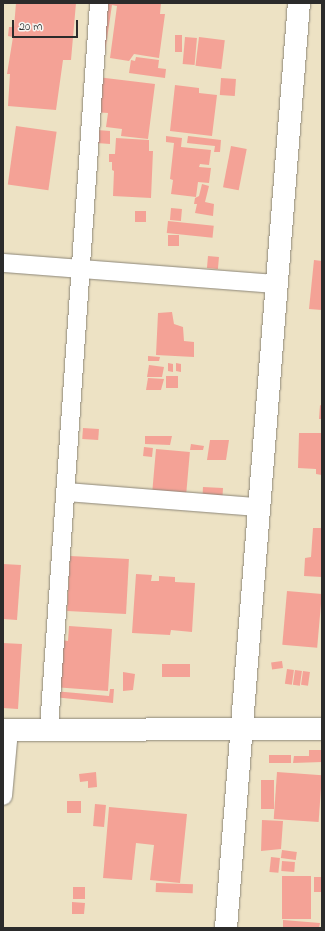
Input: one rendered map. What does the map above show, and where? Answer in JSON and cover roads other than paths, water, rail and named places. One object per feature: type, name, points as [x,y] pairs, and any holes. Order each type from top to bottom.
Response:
[{"type":"street","points":[[49,728],[98,3]]},
{"type":"street","points":[[226,928],[240,731],[299,3]]},
{"type":"street","points":[[3,263],[276,284]]},
{"type":"street","points":[[66,492],[258,507]]},
{"type":"street","points":[[3,796],[6,730],[49,728],[172,728],[240,731],[322,729]]}]
